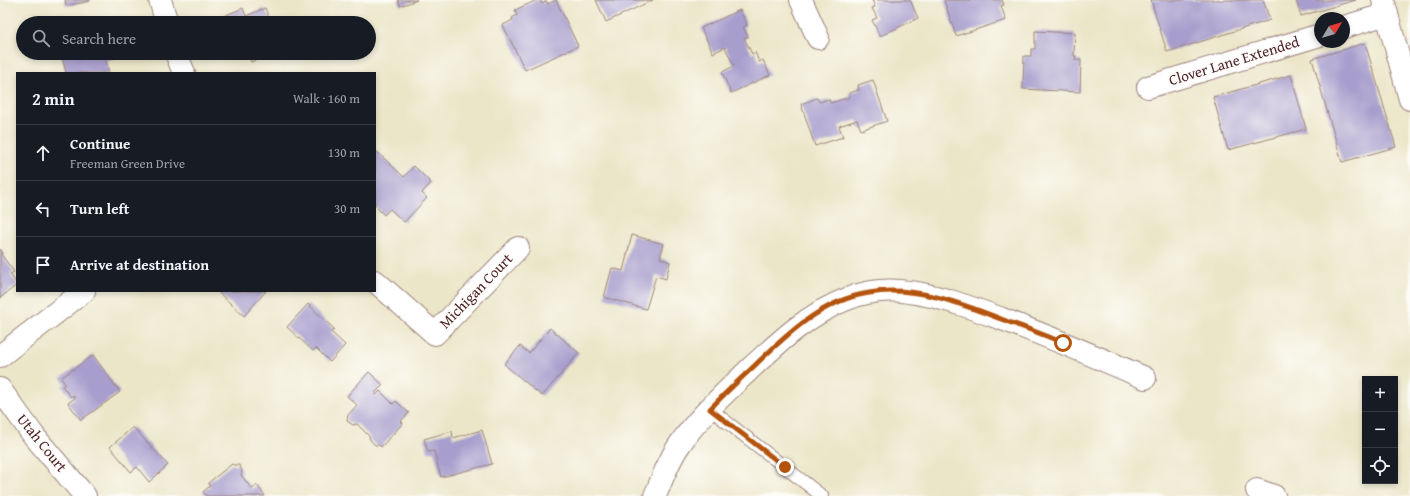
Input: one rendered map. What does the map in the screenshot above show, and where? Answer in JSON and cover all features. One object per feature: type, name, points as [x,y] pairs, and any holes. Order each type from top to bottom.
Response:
[{"type":"street","points":[[160,0],[165,16]]},
{"type":"street","points":[[801,0],[818,38]]},
{"type":"street","points":[[1350,24],[1385,7],[1410,99]]},
{"type":"street","name":"Clover Lane Extended","points":[[1148,88],[1314,37]]},
{"type":"street","points":[[179,60],[184,72]]},
{"type":"street","name":"Michigan Court","points":[[376,282],[434,334],[518,248]]},
{"type":"street","points":[[655,496],[677,448],[689,431],[778,343],[810,317],[828,307],[868,293],[889,291],[910,292],[972,308],[1049,337],[1145,378]]},
{"type":"street","points":[[0,356],[83,292]]},
{"type":"street","name":"Utah Court","points":[[0,389],[34,436],[85,496]]},
{"type":"lane","points":[[710,409],[822,496]]},
{"type":"building","points":[[65,0],[90,0],[90,1],[66,6]]},
{"type":"building","points":[[398,0],[417,0],[400,6]]},
{"type":"building","points":[[540,0],[542,4],[546,1],[548,4],[556,0],[578,46],[525,70],[503,25],[513,20],[512,18],[517,15],[515,10]]},
{"type":"building","points":[[596,0],[653,0],[606,22]]},
{"type":"building","points":[[872,0],[910,0],[918,18],[880,36],[872,20],[877,18],[872,8],[875,7]]},
{"type":"building","points":[[944,0],[1002,0],[1004,5],[1001,6],[1006,20],[956,36]]},
{"type":"building","points":[[1151,0],[1263,0],[1270,20],[1167,52]]},
{"type":"building","points":[[1296,0],[1356,0],[1314,12],[1301,16]]},
{"type":"building","points":[[243,8],[246,16],[224,16]]},
{"type":"building","points":[[265,8],[268,16],[246,16]]},
{"type":"building","points":[[740,10],[747,25],[743,27],[748,37],[744,38],[752,54],[755,52],[759,62],[763,60],[770,75],[731,93],[722,72],[734,66],[725,47],[713,53],[701,28]]},
{"type":"building","points":[[1035,31],[1075,33],[1074,56],[1076,56],[1075,60],[1081,60],[1080,92],[1023,89],[1024,56],[1031,56],[1031,49],[1035,49]]},
{"type":"building","points":[[1365,43],[1396,147],[1342,162],[1312,59]]},
{"type":"building","points":[[63,60],[106,60],[109,72],[66,72]]},
{"type":"building","points":[[1291,75],[1306,129],[1228,150],[1213,97]]},
{"type":"building","points":[[873,80],[887,121],[861,130],[857,120],[839,126],[843,137],[815,146],[801,104],[817,98],[819,102],[829,99],[830,103],[850,97],[849,93],[859,90],[858,85]]},
{"type":"building","points":[[376,151],[404,177],[414,166],[431,183],[422,193],[427,198],[404,222],[390,209],[384,215],[376,207]]},
{"type":"building","points":[[632,235],[664,244],[660,258],[670,262],[666,279],[656,276],[646,309],[604,297],[612,268],[623,271]]},
{"type":"building","points":[[0,249],[3,253],[1,254],[14,272],[10,274],[16,283],[16,286],[0,298]]},
{"type":"building","points":[[218,292],[265,292],[244,316]]},
{"type":"building","points":[[308,304],[334,329],[331,332],[345,345],[330,362],[316,348],[313,351],[287,327]]},
{"type":"building","points":[[550,328],[579,353],[542,396],[504,364],[520,346],[529,353]]},
{"type":"building","points":[[93,355],[120,392],[81,420],[68,403],[75,398],[73,395],[71,397],[62,386],[65,384],[61,378]]},
{"type":"building","points":[[369,372],[383,385],[374,394],[376,395],[380,391],[393,404],[396,401],[409,413],[401,421],[403,423],[381,447],[379,445],[375,445],[370,440],[369,436],[357,424],[353,425],[347,421],[348,415],[357,405],[347,396]]},
{"type":"building","points":[[133,427],[168,465],[149,482],[137,467],[131,472],[110,447]]},
{"type":"building","points":[[482,430],[492,464],[441,477],[434,451],[428,452],[424,439],[452,431],[453,438]]},
{"type":"building","points":[[232,464],[239,465],[242,471],[241,475],[252,489],[257,485],[265,496],[207,496],[203,492],[210,486],[208,483]]},
{"type":"route","points":[[785,467],[710,409],[778,343],[810,317],[828,307],[868,293],[889,291],[910,292],[972,308],[1063,343]]}]
